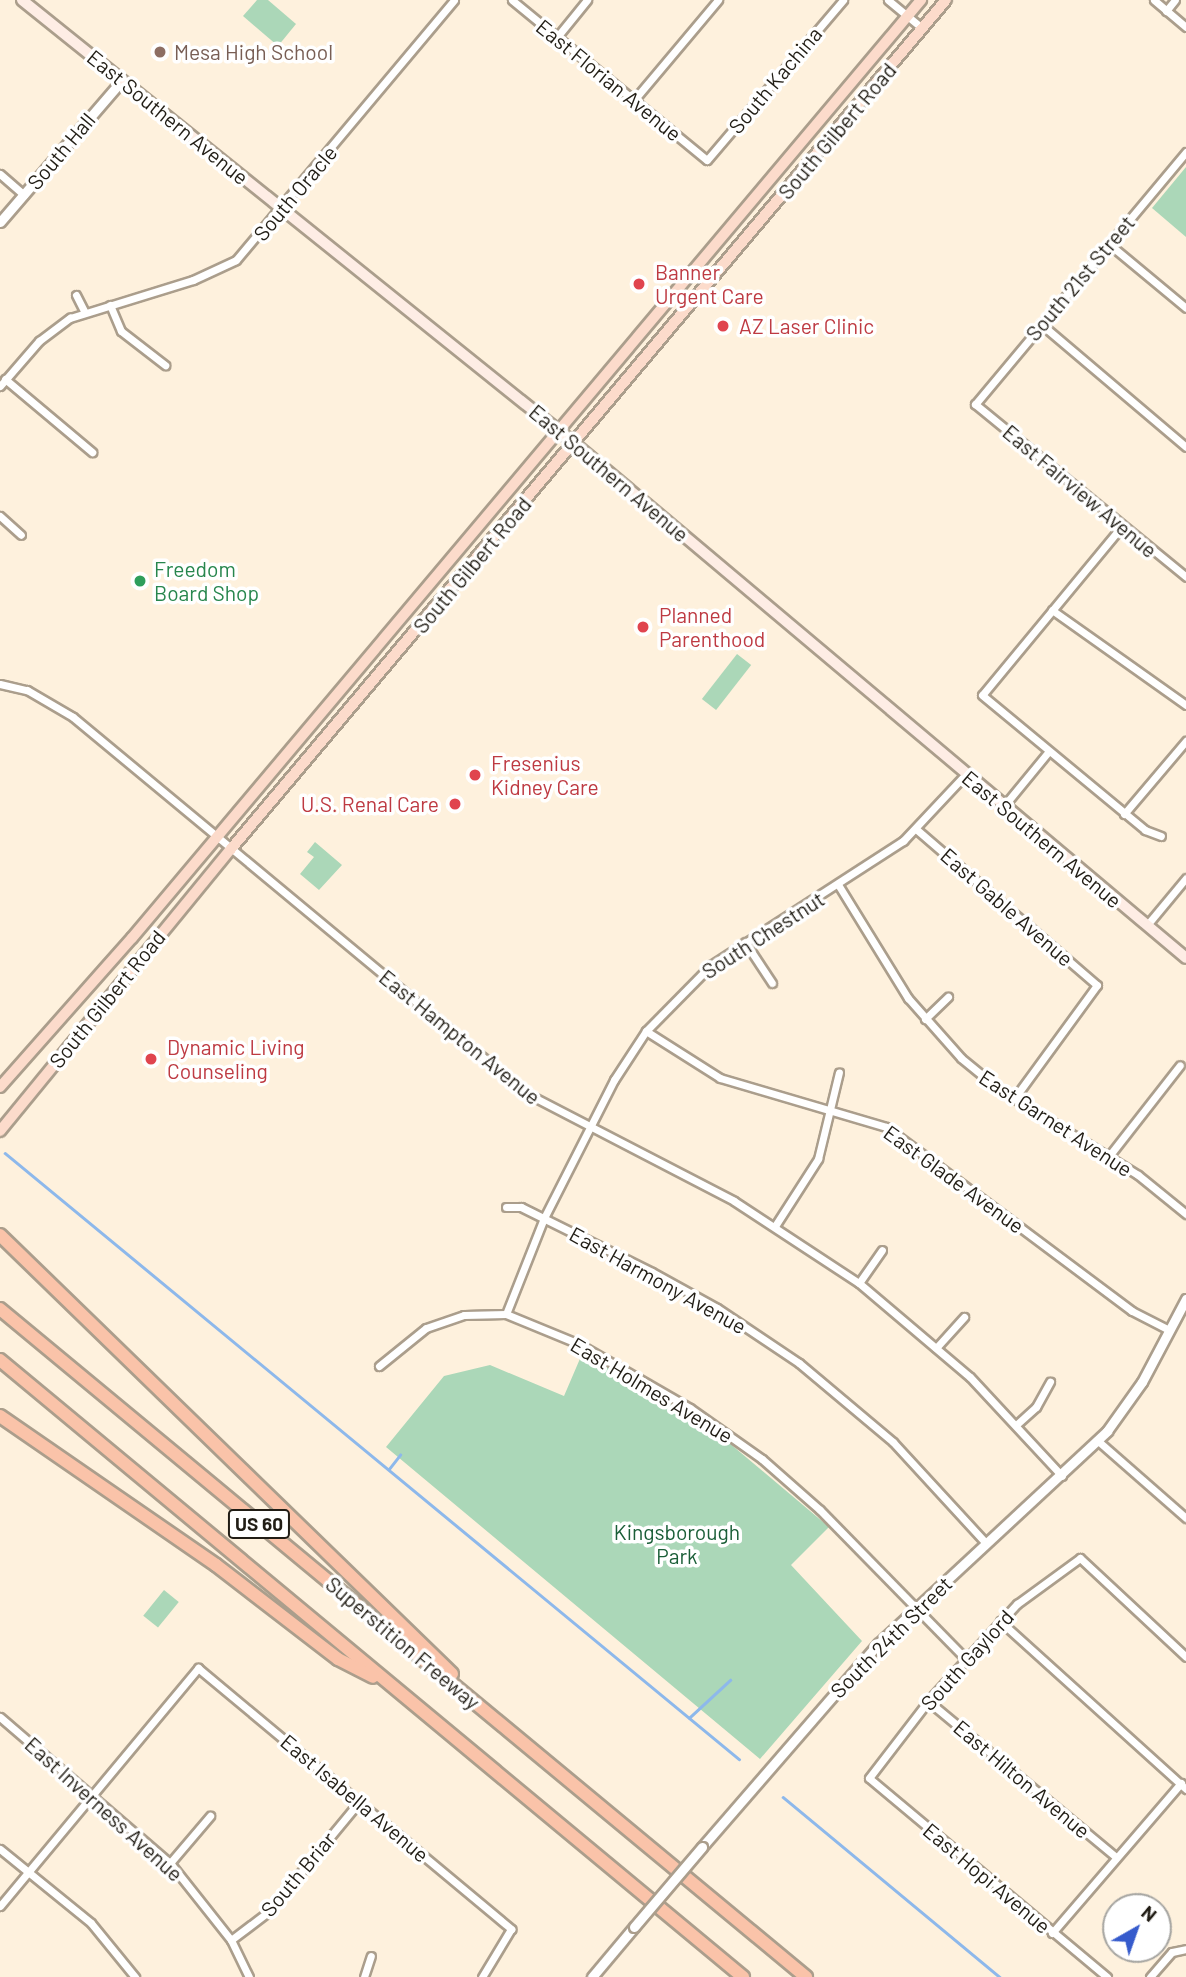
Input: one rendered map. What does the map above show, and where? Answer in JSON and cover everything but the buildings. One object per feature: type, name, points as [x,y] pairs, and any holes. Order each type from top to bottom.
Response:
[{"type":"highway","points":[[0,1235],[518,1738]]},
{"type":"highway","name":"Superstition Freeway","points":[[0,1309],[806,1977]]},
{"type":"highway","name":"Superstition Freeway","points":[[0,1360],[743,1977]]},
{"type":"highway","points":[[0,1416],[216,1565],[338,1660],[392,1686]]},
{"type":"main road","name":"East Southern Avenue","points":[[22,0],[558,430],[1003,807],[1186,958]]},
{"type":"main road","name":"South Gilbert Road","points":[[0,1087],[216,837],[921,0]]},
{"type":"main road","name":"South Gilbert Road","points":[[0,1131],[231,849],[575,444],[946,0]]},
{"type":"main road","points":[[716,243],[735,253]]},
{"type":"street","name":"South Oracle","points":[[3,382],[39,341],[84,311],[226,267],[282,210],[454,0]]},
{"type":"street","name":"East Florian Avenue","points":[[512,0],[707,160]]},
{"type":"street","points":[[557,37],[587,0]]},
{"type":"street","points":[[634,100],[718,0]]},
{"type":"street","name":"South Kachina","points":[[707,160],[844,0]]},
{"type":"street","points":[[888,0],[922,28]]},
{"type":"street","points":[[1154,0],[1186,27]]},
{"type":"street","points":[[1166,11],[1175,0]]},
{"type":"street","name":"South Hall","points":[[0,222],[122,80]]},
{"type":"street","name":"South 21st Street","points":[[975,404],[1186,152]]},
{"type":"street","points":[[0,174],[24,195]]},
{"type":"street","points":[[1109,244],[1186,308]]},
{"type":"street","points":[[76,295],[84,311]]},
{"type":"street","points":[[110,305],[121,331],[132,344],[164,365]]},
{"type":"street","points":[[1041,324],[1186,447]]},
{"type":"street","points":[[3,382],[92,452]]},
{"type":"street","name":"East Fairview Avenue","points":[[975,404],[1186,576]]},
{"type":"street","points":[[0,516],[22,535]]},
{"type":"street","points":[[1122,526],[982,695],[1145,831],[1161,836]]},
{"type":"street","points":[[1052,610],[1186,705]]},
{"type":"street","name":"East Hampton Avenue","points":[[0,684],[27,690],[62,709],[507,1080],[590,1129],[694,1179],[775,1226],[859,1283],[936,1348],[1016,1425],[1062,1477]]},
{"type":"street","points":[[1124,814],[1186,741]]},
{"type":"street","points":[[1003,807],[1049,751]]},
{"type":"street","name":"South Chestnut","points":[[506,1314],[544,1218],[590,1129],[646,1031],[711,965],[839,886],[916,828],[965,775]]},
{"type":"street","name":"East Gable Avenue","points":[[916,828],[1097,985],[1014,1099]]},
{"type":"street","points":[[1147,925],[1186,878]]},
{"type":"street","name":"East Garnet Avenue","points":[[839,886],[890,971],[925,1019],[970,1066],[1014,1099],[1109,1156],[1186,1214]]},
{"type":"street","points":[[745,942],[772,983]]},
{"type":"street","points":[[925,1019],[948,997]]},
{"type":"street","name":"East Glade Avenue","points":[[646,1031],[720,1078],[832,1108],[886,1127],[1132,1311],[1169,1331]]},
{"type":"street","points":[[1109,1156],[1180,1065]]},
{"type":"street","points":[[775,1226],[818,1159],[839,1072]]},
{"type":"street","name":"East Harmony Avenue","points":[[506,1207],[521,1208],[544,1218],[717,1308],[799,1363],[893,1442],[986,1543]]},
{"type":"street","points":[[859,1283],[882,1250]]},
{"type":"street","name":"South 24th Street","points":[[592,1977],[855,1668],[914,1609],[1062,1477],[1098,1441],[1134,1394],[1186,1299]]},
{"type":"street","points":[[379,1367],[426,1328],[464,1315],[506,1314]]},
{"type":"street","name":"East Holmes Avenue","points":[[506,1314],[588,1349],[724,1430],[820,1510],[914,1609],[967,1659]]},
{"type":"street","points":[[936,1348],[964,1317]]},
{"type":"street","points":[[1016,1425],[1035,1407],[1050,1382]]},
{"type":"street","points":[[1098,1441],[1186,1518]]},
{"type":"street","name":"South Gaylord","points":[[869,1778],[928,1701],[1000,1621],[1034,1589],[1080,1558],[1186,1657]]},
{"type":"street","points":[[1000,1621],[1183,1786],[1116,1857],[1052,1933]]},
{"type":"street","name":"East Isabella Avenue","points":[[93,1794],[198,1668],[511,1929],[482,1977]]},
{"type":"street","name":"East Hilton Avenue","points":[[928,1701],[1116,1857]]},
{"type":"street","name":"East Inverness Avenue","points":[[0,1717],[93,1794],[170,1863],[231,1940],[249,1977]]},
{"type":"street","name":"East Hopi Avenue","points":[[869,1778],[1107,1977]]},
{"type":"street","points":[[0,1906],[93,1794]]},
{"type":"street","name":"South Briar","points":[[231,1940],[268,1912],[359,1802]]},
{"type":"street","points":[[170,1863],[210,1816]]},
{"type":"street","points":[[0,1849],[91,1923],[135,1977]]},
{"type":"street","points":[[1150,1977],[1172,1952],[1186,1949]]},
{"type":"street","points":[[364,1977],[371,1956]]},
{"type":"green space","points":[[257,0],[268,0],[296,24],[278,46],[243,16]]},
{"type":"green space","points":[[1186,167],[1186,237],[1152,208]]},
{"type":"green space","points":[[737,654],[751,665],[716,710],[702,699]]},
{"type":"green space","points":[[315,842],[342,865],[319,890],[300,874],[314,857],[307,852]]},
{"type":"green space","name":"Kingsborough Park","points":[[582,1354],[637,1382],[728,1442],[829,1527],[791,1565],[862,1641],[760,1759],[386,1447],[444,1376],[490,1365],[564,1396]]},
{"type":"green space","points":[[164,1590],[179,1602],[158,1628],[143,1616]]},
{"type":"waterway","points":[[5,1153],[739,1759]]},
{"type":"waterway","points":[[389,1469],[400,1455]]},
{"type":"waterway","points":[[689,1718],[730,1680]]},
{"type":"waterway","points":[[783,1797],[1000,1977]]},
{"type":"place","name":"Mesa High School","points":[[160,52]]},
{"type":"place","name":"Banner Urgent Care","points":[[639,284]]},
{"type":"place","name":"AZ Laser Clinic","points":[[723,326]]},
{"type":"place","name":"Freedom Board Shop","points":[[140,581]]},
{"type":"place","name":"Planned Parenthood","points":[[643,627]]},
{"type":"place","name":"Fresenius Kidney Care","points":[[475,775]]},
{"type":"place","name":"U.S. Renal Care","points":[[455,804]]},
{"type":"place","name":"Dynamic Living Counseling","points":[[151,1059]]}]
